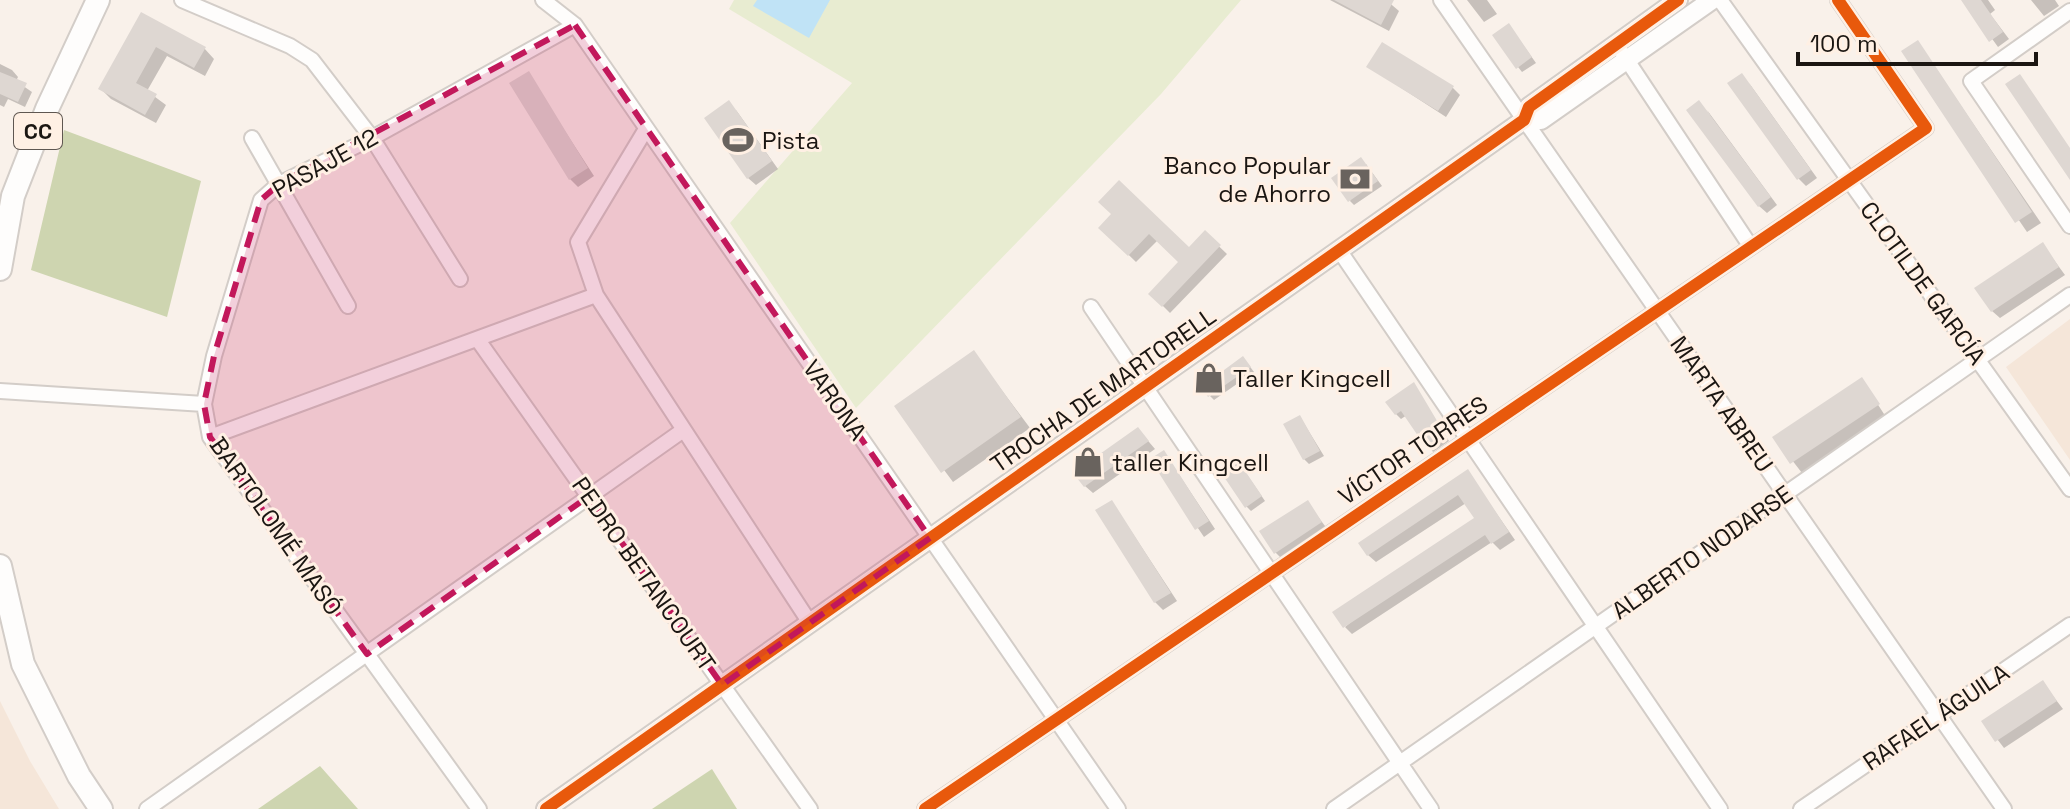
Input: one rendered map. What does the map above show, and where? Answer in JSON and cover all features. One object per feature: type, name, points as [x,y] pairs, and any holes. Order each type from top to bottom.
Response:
[{"type":"main road","name":"CC","points":[[0,269],[13,196],[47,109],[98,0]]},
{"type":"main road","points":[[0,566],[23,664],[79,776],[101,809]]},
{"type":"street","points":[[182,0],[290,46],[312,60],[372,138],[460,279]]},
{"type":"street","name":"VARONA","points":[[543,0],[575,25],[1118,809]]},
{"type":"street","name":"MARTA ABREU","points":[[1441,0],[2004,809]]},
{"type":"street","name":"TROCHA DE MARTORELL","points":[[546,809],[1524,120],[1529,107],[1678,0]]},
{"type":"street","name":"TROCHA DE MARTORELL","points":[[1524,120],[1541,120],[1712,0]]},
{"type":"street","name":"CLOTILDE GARCÍA","points":[[1720,0],[2070,489]]},
{"type":"street","name":"VÍCTOR TORRES","points":[[925,809],[1926,128],[1838,0]]},
{"type":"street","points":[[2070,11],[1971,81],[2070,226]]},
{"type":"street","name":"PASAJE 12","points":[[204,404],[214,356],[261,200],[279,184],[372,138],[575,25]]},
{"type":"street","points":[[1616,44],[1751,247]]},
{"type":"street","points":[[646,129],[578,242],[596,295],[810,623]]},
{"type":"street","points":[[252,138],[348,306]]},
{"type":"street","points":[[1339,250],[1720,809]]},
{"type":"street","points":[[210,437],[596,295]]},
{"type":"street","name":"ALBERTO NODARSE","points":[[1334,809],[2070,295]]},
{"type":"street","points":[[1091,307],[1431,809]]},
{"type":"street","name":"PEDRO BETANCOURT","points":[[478,340],[810,809]]},
{"type":"street","name":"BARTOLOMÉ MASÓ","points":[[0,391],[204,404],[210,437],[479,809]]},
{"type":"street","points":[[147,809],[682,431]]},
{"type":"street","name":"RAFAEL ÁGUILA","points":[[1801,809],[2070,625]]},
{"type":"highlighted area","points":[[575,25],[930,538],[722,685],[589,496],[367,654],[210,437],[204,404],[214,356],[261,200],[279,184]]},
{"type":"shaded area","points":[[2070,319],[2070,460],[2006,367]]},
{"type":"shaded area","points":[[0,701],[30,761],[59,809],[0,809]]},
{"type":"green space","points":[[734,0],[1241,0],[1161,94],[856,408],[730,223],[852,83],[729,9]]},
{"type":"green space","points":[[64,130],[201,181],[167,317],[31,270]]},
{"type":"green space","points":[[320,766],[358,809],[258,809]]},
{"type":"green space","points":[[712,769],[737,809],[652,809]]},
{"type":"water","points":[[757,0],[830,0],[809,38],[753,6]]},
{"type":"building","points":[[1334,0],[1394,0],[1381,25]]},
{"type":"building","points":[[1961,0],[1981,0],[2003,32],[1989,42]]},
{"type":"building","points":[[141,12],[206,47],[194,68],[156,47],[136,83],[157,94],[145,115],[98,89]]},
{"type":"building","points":[[1509,23],[1532,57],[1516,69],[1492,35]]},
{"type":"building","points":[[1918,40],[2032,212],[2015,223],[1901,51]]},
{"type":"building","points":[[1382,42],[1454,86],[1438,111],[1366,67]]},
{"type":"building","points":[[529,71],[588,168],[569,180],[509,83]]},
{"type":"building","points":[[0,72],[27,83],[18,102],[0,94]]},
{"type":"building","points":[[1742,73],[1811,170],[1797,180],[1727,83]]},
{"type":"building","points":[[2020,74],[2070,148],[2070,180],[2005,84]]},
{"type":"building","name":"Pista","points":[[729,100],[772,161],[747,179],[704,118]]},
{"type":"building","points":[[1699,100],[1771,197],[1758,207],[1686,110]]},
{"type":"building","name":"Banco Popular de Ahorro","points":[[1361,157],[1378,181],[1348,202],[1331,178]]},
{"type":"building","points":[[1119,180],[1189,247],[1205,230],[1221,245],[1162,307],[1148,294],[1178,262],[1149,234],[1128,256],[1098,228],[1111,214],[1098,202]]},
{"type":"building","points":[[2043,242],[2059,267],[1991,312],[1974,288]]},
{"type":"building","points":[[974,350],[1021,417],[941,473],[894,406]]},
{"type":"building","points":[[1243,356],[1251,367],[1208,397],[1201,387]]},
{"type":"building","points":[[1862,377],[1880,404],[1790,464],[1772,437]]},
{"type":"building","points":[[1414,382],[1446,436],[1427,449],[1401,411],[1395,415],[1385,402]]},
{"type":"building","points":[[1300,415],[1320,451],[1303,460],[1283,424]]},
{"type":"building","points":[[1138,427],[1149,441],[1084,487],[1073,473]]},
{"type":"building","points":[[1164,450],[1209,521],[1195,530],[1150,459]]},
{"type":"building","points":[[1239,462],[1262,496],[1245,508],[1222,474]]},
{"type":"building","points":[[1468,469],[1509,532],[1491,544],[1485,535],[1343,628],[1332,612],[1474,518],[1458,495],[1367,556],[1358,543]]},
{"type":"building","points":[[1112,500],[1171,593],[1154,603],[1095,510]]},
{"type":"building","points":[[1308,500],[1322,522],[1274,554],[1259,531]]},
{"type":"building","points":[[2043,680],[2057,701],[1995,742],[1981,721]]},
{"type":"cycle path","points":[[546,809],[1524,120],[1529,107],[1678,0]]},
{"type":"cycle path","points":[[925,809],[1926,128],[1838,0]]},
{"type":"place","name":"Pista","points":[[738,140]]},
{"type":"place","name":"Banco Popular de Ahorro","points":[[1355,179]]},
{"type":"place","name":"Taller Kingcell","points":[[1209,378]]},
{"type":"place","name":"taller Kingcell","points":[[1088,462]]}]
